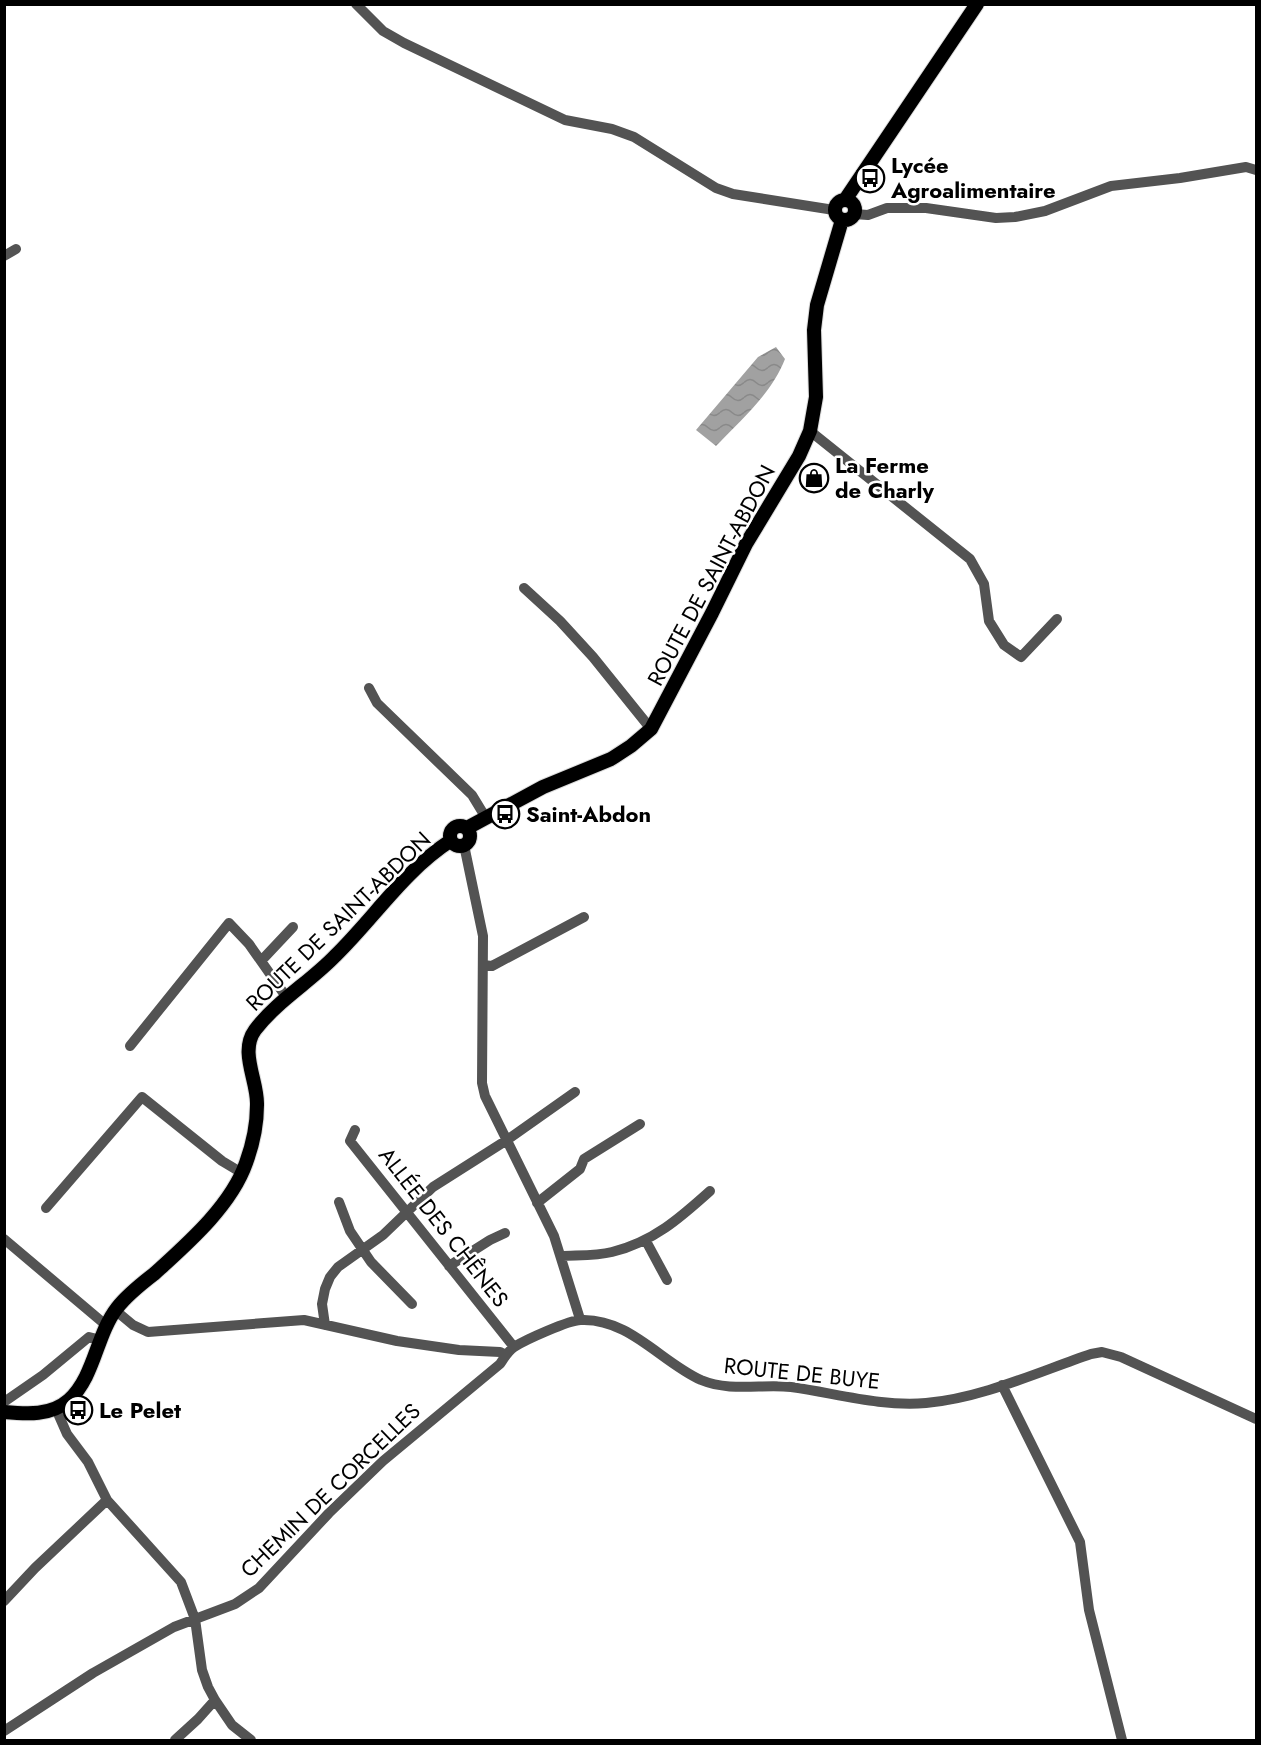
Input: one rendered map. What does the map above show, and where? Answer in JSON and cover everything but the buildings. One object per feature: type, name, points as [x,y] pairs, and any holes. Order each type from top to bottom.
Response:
[{"type":"main road","name":"ROUTE DE SAINT-ABDON","points":[[56,1409],[68,1401],[79,1388],[116,1310],[216,1214],[242,1173],[254,1139],[257,1103],[248,1043],[255,1031],[287,998],[335,957],[404,880],[437,849],[470,838],[467,828],[543,787],[611,759],[651,729],[746,544],[799,456],[810,431],[816,397],[814,330],[817,305],[844,211],[977,4]]},
{"type":"main road","points":[[4,1412],[34,1414],[56,1409]]},
{"type":"street","points":[[356,4],[383,31],[404,43],[565,120],[612,129],[634,137],[716,188],[733,194],[868,215],[887,208],[926,208],[996,218],[1045,211],[1111,186],[1246,167],[1257,170]]},
{"type":"street","points":[[4,256],[16,249]]},
{"type":"street","points":[[810,431],[970,559],[984,584],[989,621],[1004,645],[1021,657],[1057,619]]},
{"type":"street","points":[[524,588],[560,621],[593,657],[651,729]]},
{"type":"street","points":[[369,687],[377,703],[472,795],[486,818]]},
{"type":"street","points":[[116,1310],[133,1325],[148,1332],[304,1320],[397,1341],[459,1350],[500,1352],[510,1351],[535,1336],[580,1319],[554,1236],[485,1096],[482,1083],[483,936],[457,843]]},
{"type":"street","points":[[483,965],[492,966],[584,917]]},
{"type":"street","points":[[130,1046],[229,923],[249,944],[287,998]]},
{"type":"street","points":[[261,961],[293,927]]},
{"type":"street","points":[[325,1325],[322,1304],[325,1289],[330,1277],[338,1267],[383,1235],[433,1187],[507,1140],[575,1092]]},
{"type":"street","points":[[46,1208],[142,1097],[222,1161],[242,1173]]},
{"type":"street","points":[[537,1203],[580,1169],[584,1159],[640,1124]]},
{"type":"street","name":"ALLÉE DES CHÊNES","points":[[355,1130],[350,1141],[449,1266],[510,1351]]},
{"type":"street","points":[[561,1256],[611,1253],[646,1241],[684,1214],[710,1191]]},
{"type":"street","points":[[339,1202],[350,1231],[363,1251],[386,1280],[412,1304]]},
{"type":"street","points":[[449,1266],[504,1233]]},
{"type":"street","points":[[4,1239],[107,1326]]},
{"type":"street","points":[[646,1241],[667,1280]]},
{"type":"street","name":"ROUTE DE BUYE","points":[[580,1319],[607,1324],[628,1332],[700,1379],[733,1387],[789,1387],[850,1397],[902,1403],[926,1403],[968,1395],[1102,1352],[1121,1356],[1257,1419]]},
{"type":"street","points":[[4,1402],[43,1375],[90,1337],[101,1340]]},
{"type":"street","name":"CHEMIN DE CORCELLES","points":[[4,1731],[93,1673],[174,1627],[235,1604],[259,1588],[329,1513],[383,1461],[500,1365],[510,1351]]},
{"type":"street","points":[[1002,1384],[1080,1542],[1089,1610],[1122,1740]]},
{"type":"street","points":[[56,1409],[67,1434],[88,1462],[107,1500],[181,1582],[195,1619],[202,1670],[214,1700],[232,1725],[251,1740]]},
{"type":"street","points":[[4,1601],[35,1568],[107,1500]]},
{"type":"street","points":[[175,1740],[198,1719],[214,1700]]},
{"type":"water","points":[[776,347],[785,359],[772,383],[755,406],[716,446],[696,430],[758,357]]},
{"type":"place","name":"Lycée Agroalimentaire","points":[[870,178]]},
{"type":"place","name":"La Ferme de Charly","points":[[814,478]]},
{"type":"place","name":"Saint-Abdon","points":[[505,814]]},
{"type":"place","name":"Le Pelet","points":[[78,1410]]}]
